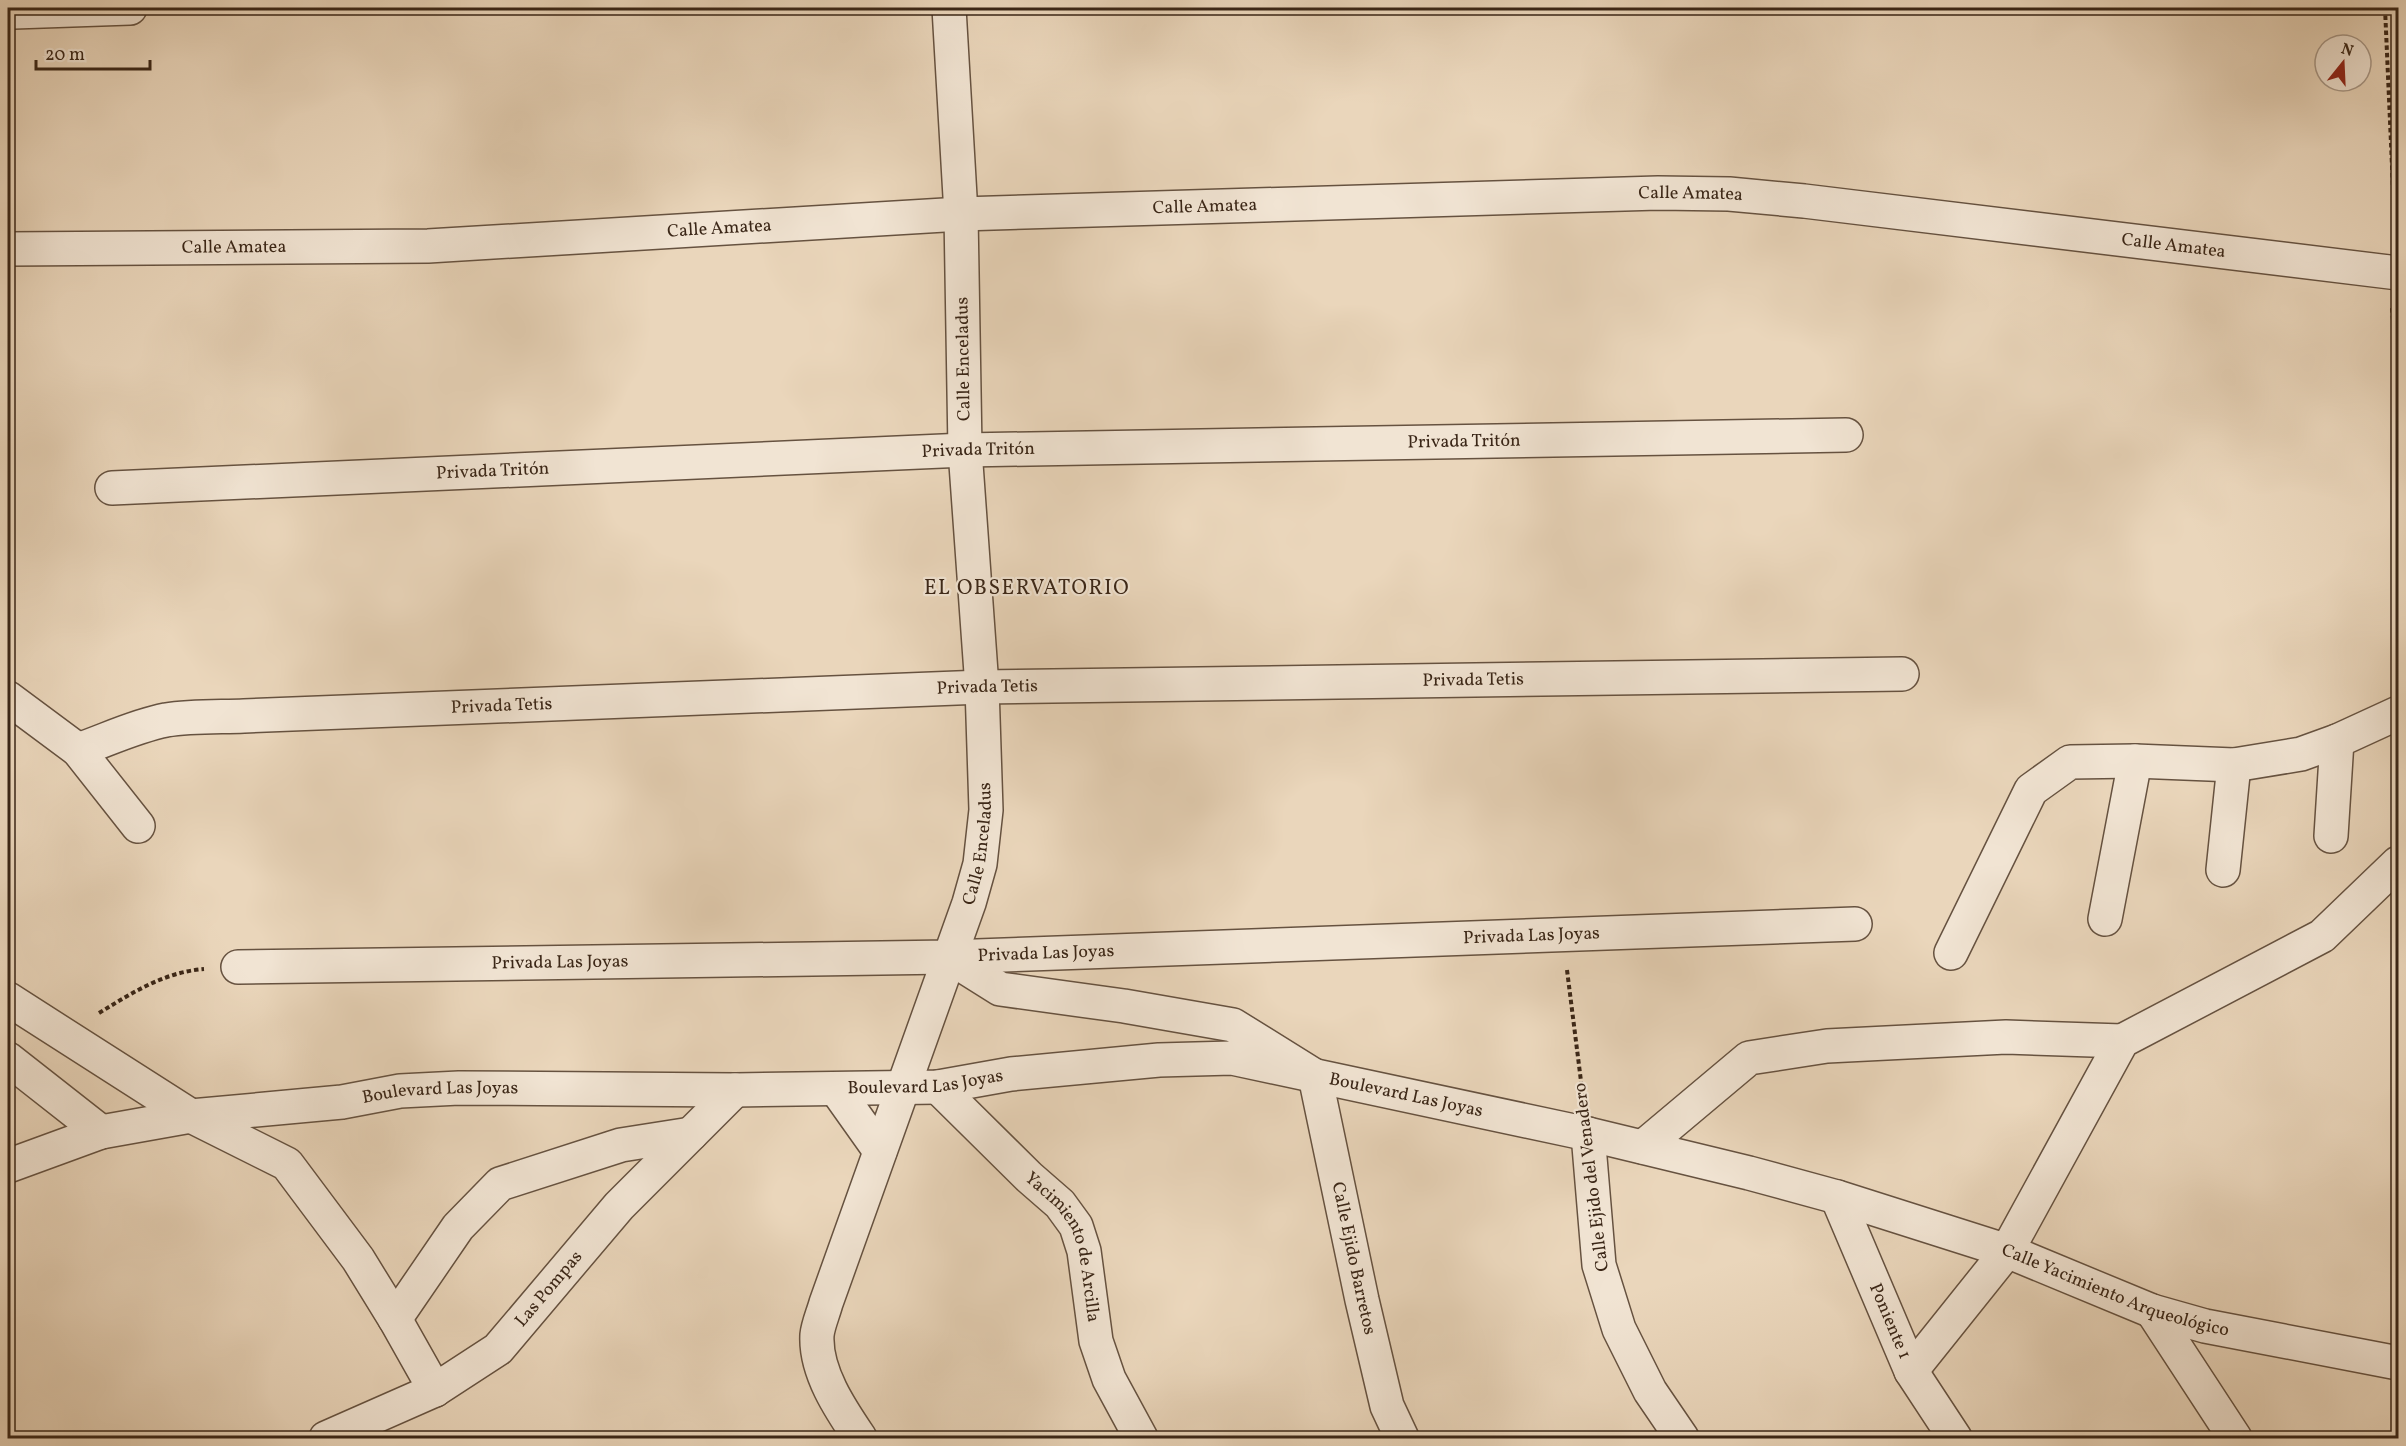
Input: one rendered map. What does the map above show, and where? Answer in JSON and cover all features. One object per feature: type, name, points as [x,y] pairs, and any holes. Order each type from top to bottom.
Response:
[{"type":"street","points":[[14,12],[130,8]]},
{"type":"street","name":"Calle Enceladus","points":[[860,1438],[827,1381],[819,1359],[817,1335],[825,1303],[903,1088],[980,864],[986,810],[982,687],[965,450],[961,214],[949,8]]},
{"type":"street","name":"Calle Amatea","points":[[8,249],[428,246],[961,214],[1658,193],[1729,194],[1804,201],[2398,273]]},
{"type":"street","name":"Privada Tritón","points":[[112,488],[965,450],[1846,435]]},
{"type":"street","name":"Privada Tetis","points":[[78,750],[131,729],[167,720],[982,687],[1902,674]]},
{"type":"street","points":[[8,698],[78,750],[138,826]]},
{"type":"street","points":[[1951,953],[2031,790],[2070,762],[2135,761],[2234,765],[2301,754],[2337,741],[2398,713]]},
{"type":"street","points":[[2331,836],[2337,741]]},
{"type":"street","points":[[2105,919],[2135,761]]},
{"type":"street","points":[[2223,870],[2234,765]]},
{"type":"street","points":[[1643,1147],[1749,1058],[1827,1046],[2007,1037],[2122,1041],[2322,936],[2398,863]]},
{"type":"street","name":"Privada Las Joyas","points":[[238,967],[949,957],[1855,924]]},
{"type":"street","points":[[949,957],[1000,989],[1124,1006],[1233,1025],[1315,1076]]},
{"type":"street","points":[[8,999],[191,1116],[286,1164],[358,1259],[435,1390]]},
{"type":"street","points":[[65,1034],[8,1057],[101,1132]]},
{"type":"street","points":[[1911,1371],[2007,1251],[2122,1041]]},
{"type":"street","name":"Boulevard Las Joyas","points":[[8,1166],[101,1132],[191,1116],[342,1102],[400,1091],[459,1088],[735,1090],[938,1087],[1011,1074],[1190,1059],[1232,1058],[1588,1134],[1837,1197]]},
{"type":"street","name":"Calle Ejido Barretos","points":[[1315,1076],[1387,1407],[1402,1438]]},
{"type":"street","name":"Yacimiento de Arcilla","points":[[938,1087],[1029,1177],[1060,1204],[1076,1226],[1084,1251],[1096,1341],[1109,1379],[1141,1438]]},
{"type":"street","points":[[836,1089],[880,1151]]},
{"type":"street","name":"Las Pompas","points":[[326,1438],[435,1390],[498,1349],[619,1206],[735,1090]]},
{"type":"street","points":[[395,1319],[458,1227],[500,1184],[621,1145],[691,1134]]},
{"type":"street","name":"Calle Ejido del Venadero","points":[[1588,1134],[1599,1265],[1619,1329],[1650,1391],[1682,1438]]},
{"type":"street","name":"Calle Yacimiento Arqueológico","points":[[1837,1197],[2007,1251],[2151,1311],[2205,1326],[2398,1363]]},
{"type":"street","name":"Poniente 1","points":[[1837,1197],[1911,1371],[1955,1438]]},
{"type":"street","points":[[2151,1311],[2235,1438]]},
{"type":"path","points":[[2385,8],[2394,211]]},
{"type":"path","points":[[2391,324],[2398,383]]},
{"type":"path","name":"Calle Ejido del Venadero","points":[[1562,934],[1588,1134]]},
{"type":"path","points":[[65,1034],[164,977],[195,970],[238,967]]},
{"type":"district","name":"EL OBSERVATORIO","points":[[1027,588]]}]
